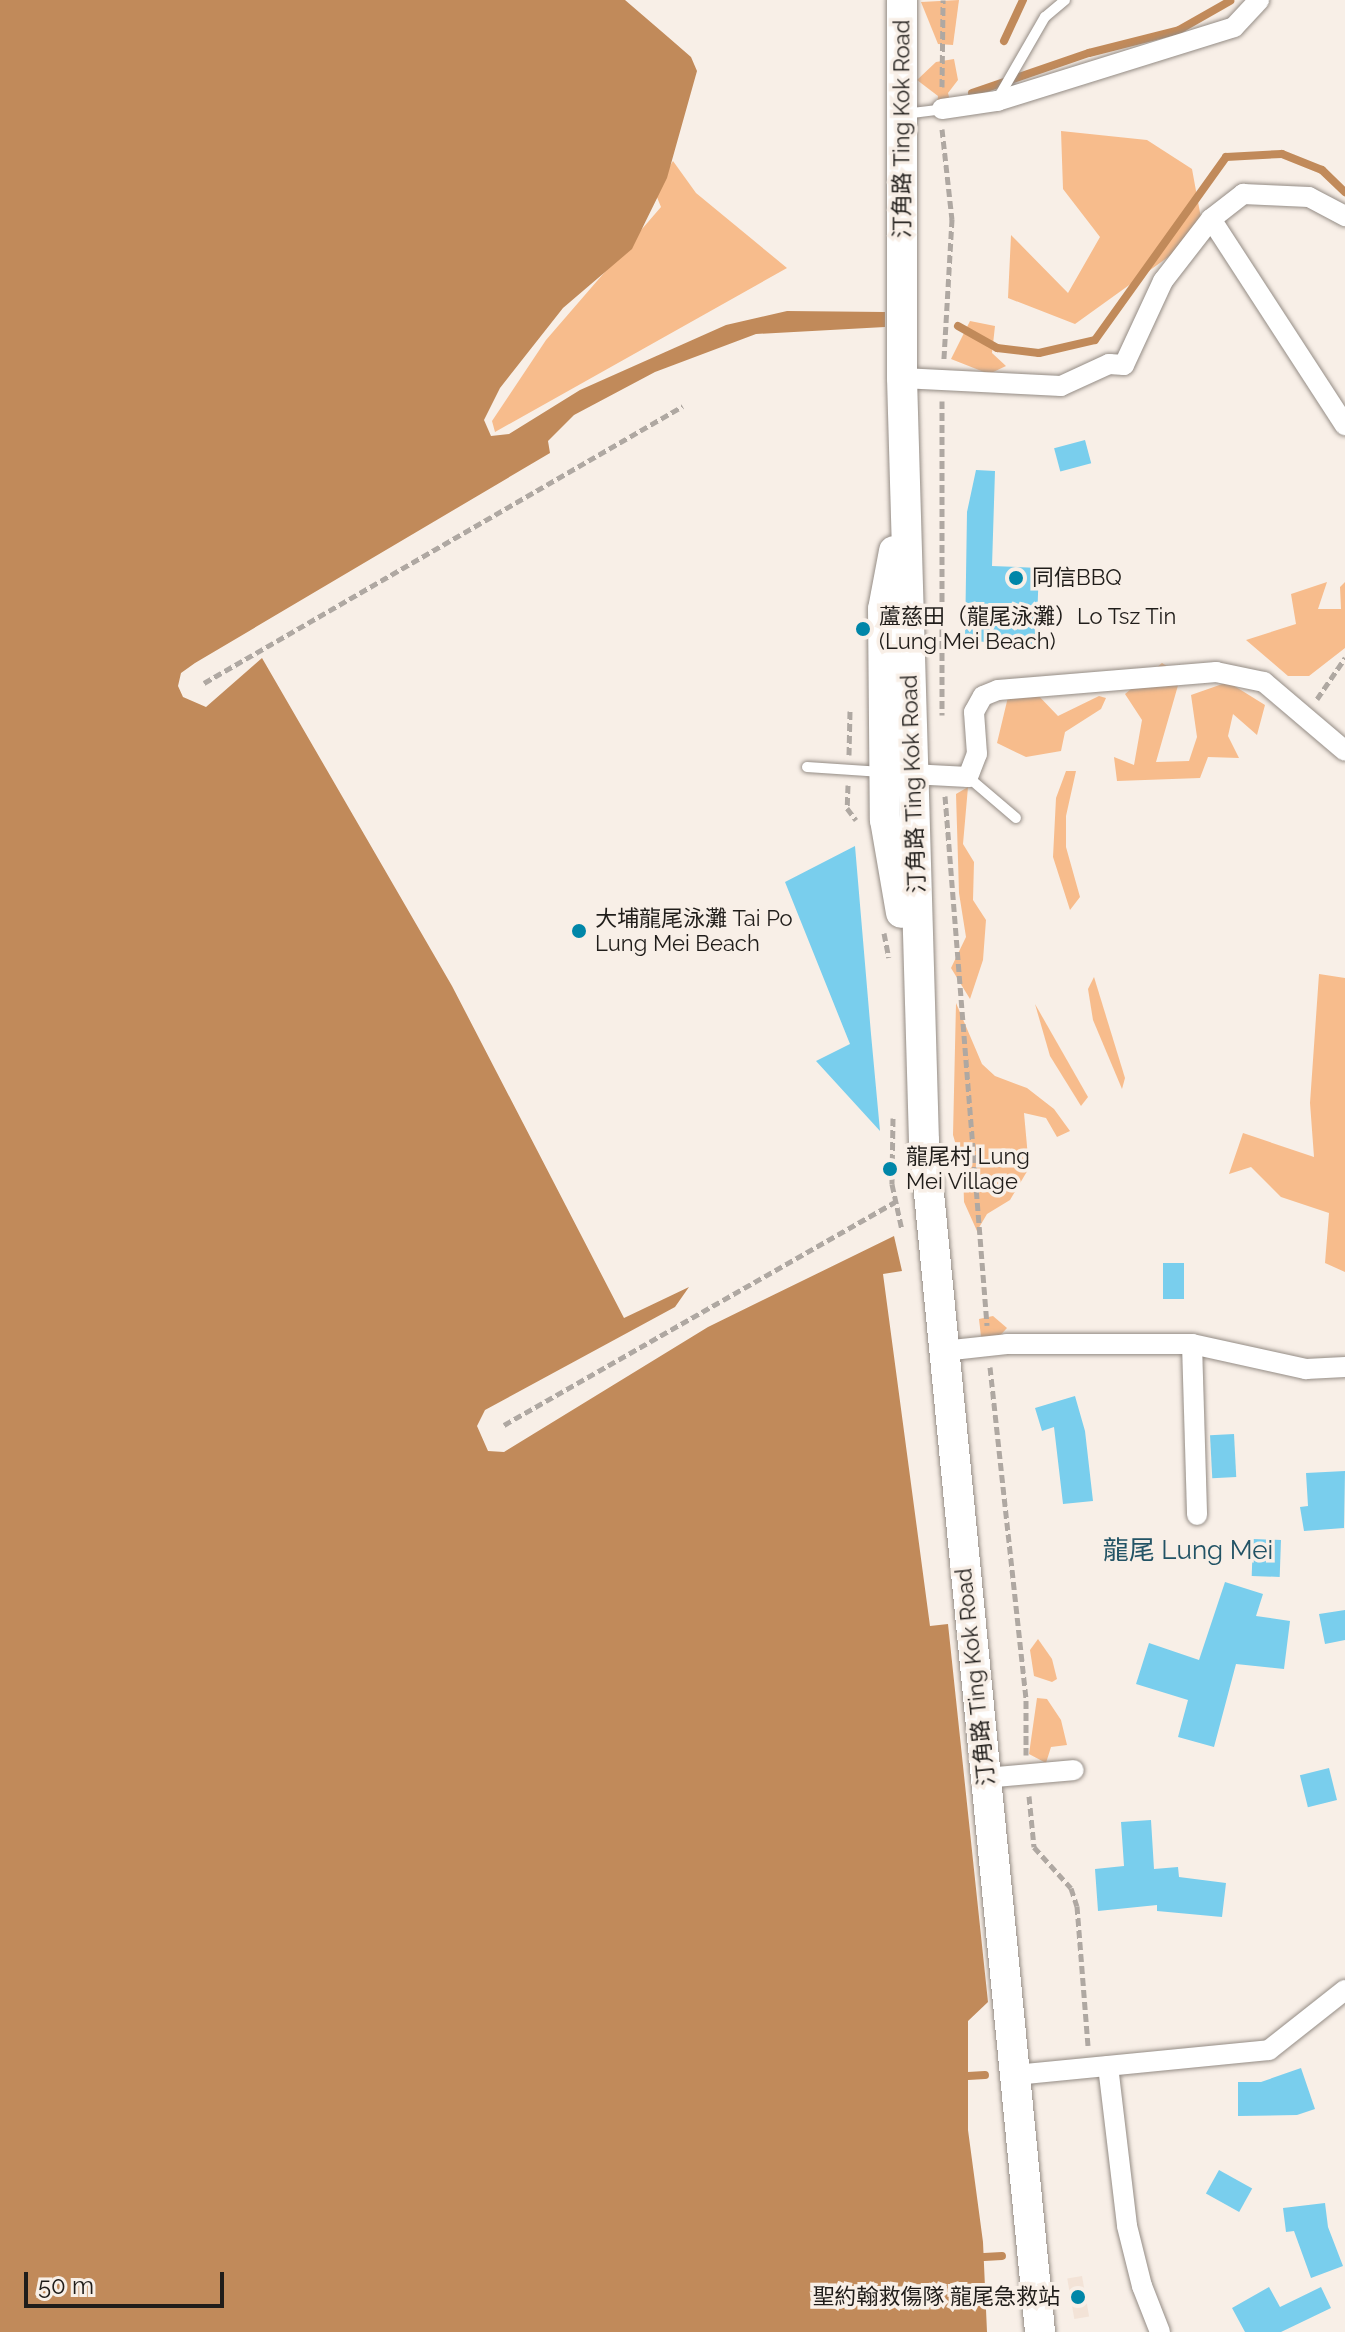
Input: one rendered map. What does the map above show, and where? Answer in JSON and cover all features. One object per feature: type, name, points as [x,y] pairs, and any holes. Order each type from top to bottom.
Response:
[{"type":"main road","name":"汀角路 Ting Kok Road","points":[[902,0],[905,498],[898,773],[885,820],[920,1022],[924,1142],[943,1351],[1040,2332]]},
{"type":"street","points":[[942,109],[997,101],[1234,27],[1259,0]]},
{"type":"street","points":[[902,378],[1061,386],[1109,364],[1124,365],[1163,281],[1211,219],[1243,194],[1268,192],[1309,197],[1345,216]]},
{"type":"street","points":[[1211,219],[1345,425]]},
{"type":"street","points":[[898,773],[943,772],[968,777],[977,754],[974,712],[983,696],[998,690],[1235,672],[1264,682],[1345,751]]},
{"type":"street","points":[[1192,1344],[1197,1515]]},
{"type":"street","points":[[943,1351],[989,1347],[1192,1344],[1306,1369],[1345,1367]]},
{"type":"street","points":[[985,1778],[1074,1770]]},
{"type":"street","points":[[1015,2075],[1269,2050],[1345,1990]]},
{"type":"street","points":[[1108,2066],[1127,2226],[1142,2286],[1160,2332]]},
{"type":"lane","points":[[997,101],[1045,17],[1065,0]]},
{"type":"lane","points":[[901,114],[942,109]]},
{"type":"lane","points":[[807,767],[898,773]]},
{"type":"lane","points":[[968,777],[1016,818]]},
{"type":"path","points":[[942,727],[942,378],[952,219],[942,109],[943,0]]},
{"type":"path","points":[[204,683],[683,406]]},
{"type":"path","points":[[1305,717],[1345,658]]},
{"type":"path","points":[[943,772],[989,1347],[1026,1700],[1027,1774],[1034,1847],[1071,1888],[1077,1906],[1088,2056]]},
{"type":"path","points":[[847,808],[862,828]]},
{"type":"path","points":[[883,929],[892,975]]},
{"type":"path","points":[[895,1108],[890,1136],[895,1202],[906,1247]]},
{"type":"path","points":[[504,1425],[895,1202]]},
{"type":"shaded area","points":[[0,0],[625,0],[691,57],[697,71],[667,178],[632,249],[563,308],[500,388],[484,420],[491,436],[509,434],[580,390],[726,325],[787,311],[885,312],[885,327],[756,334],[655,372],[574,415],[548,441],[550,453],[195,663],[181,673],[178,686],[183,697],[206,707],[262,658],[452,986],[624,1318],[689,1287],[675,1307],[485,1410],[477,1426],[488,1451],[504,1452],[708,1327],[894,1236],[902,1271],[883,1274],[930,1626],[948,1624],[988,2002],[968,2021],[968,2130],[983,2242],[987,2332],[0,2332]]},
{"type":"shaded area","points":[[959,0],[953,45],[938,44],[921,2]]},
{"type":"shaded area","points":[[954,59],[958,80],[948,93],[953,112],[936,115],[938,96],[917,80],[936,62]]},
{"type":"shaded area","points":[[1061,131],[1147,140],[1192,169],[1201,218],[1171,255],[1075,324],[1008,298],[1011,235],[1068,293],[1100,237],[1063,189]]},
{"type":"shaded area","points":[[673,161],[696,193],[787,268],[495,432],[492,421],[546,340],[661,207],[654,190]]},
{"type":"shaded area","points":[[970,321],[995,326],[992,353],[1006,366],[989,374],[951,359]]},
{"type":"shaded area","points":[[1327,582],[1318,609],[1341,609],[1340,587],[1345,582],[1345,648],[1309,676],[1288,676],[1246,640],[1296,624],[1291,594]]},
{"type":"shaded area","points":[[1162,663],[1181,675],[1156,762],[1189,761],[1197,737],[1191,695],[1228,682],[1265,705],[1257,735],[1233,714],[1228,736],[1239,758],[1208,757],[1200,778],[1117,781],[1114,757],[1134,765],[1142,720],[1125,694]]},
{"type":"shaded area","points":[[1034,691],[1058,716],[1099,696],[1106,698],[1101,709],[1065,732],[1061,751],[1026,757],[997,743],[1008,697]]},
{"type":"shaded area","points":[[1066,771],[1076,771],[1066,816],[1066,847],[1080,897],[1070,910],[1053,857],[1056,798]]},
{"type":"shaded area","points":[[968,787],[963,844],[974,862],[973,900],[986,920],[983,960],[970,999],[951,968],[966,937],[959,893],[956,794]]},
{"type":"shaded area","points":[[1319,974],[1345,978],[1345,1272],[1325,1263],[1329,1213],[1281,1197],[1251,1167],[1229,1174],[1243,1133],[1314,1157],[1310,1103]]},
{"type":"shaded area","points":[[1094,977],[1125,1078],[1122,1089],[1093,1020],[1088,989]]},
{"type":"shaded area","points":[[956,1003],[982,1064],[995,1076],[1027,1088],[1054,1109],[1070,1131],[1057,1137],[1046,1118],[1024,1113],[1029,1168],[1010,1200],[987,1214],[977,1231],[964,1202],[963,1169],[953,1135]]},
{"type":"shaded area","points":[[1035,1004],[1088,1097],[1081,1106],[1050,1056]]},
{"type":"shaded area","points":[[993,1316],[1007,1328],[983,1354],[979,1319]]},
{"type":"shaded area","points":[[1038,1639],[1052,1659],[1057,1679],[1052,1682],[1034,1676],[1030,1650]]},
{"type":"shaded area","points":[[1037,1698],[1047,1699],[1061,1720],[1067,1745],[1051,1747],[1046,1763],[1029,1754]]},
{"type":"shaded area","name":"聖約翰救傷隊 龍尾急救站","points":[[1082,2276],[1089,2316],[1074,2319],[1067,2279]]},
{"type":"building","points":[[1085,440],[1091,463],[1060,471],[1054,448]]},
{"type":"building","points":[[976,470],[995,471],[992,566],[1039,568],[1036,647],[965,640],[967,512]]},
{"type":"building","points":[[855,846],[880,1131],[816,1061],[850,1044],[785,882]]},
{"type":"building","points":[[1163,1263],[1184,1263],[1184,1299],[1163,1299]]},
{"type":"building","points":[[1075,1396],[1085,1431],[1093,1501],[1063,1504],[1054,1427],[1042,1431],[1035,1408]]},
{"type":"building","points":[[1234,1434],[1236,1477],[1212,1478],[1210,1435]]},
{"type":"building","points":[[1345,1471],[1344,1528],[1304,1531],[1300,1507],[1308,1506],[1306,1473]]},
{"type":"building","points":[[1253,1539],[1281,1540],[1280,1577],[1252,1576]]},
{"type":"building","points":[[1225,1582],[1263,1594],[1256,1616],[1290,1621],[1284,1669],[1236,1664],[1214,1747],[1178,1737],[1188,1700],[1136,1684],[1149,1643],[1199,1660]]},
{"type":"building","points":[[1345,1610],[1345,1640],[1325,1644],[1319,1614]]},
{"type":"building","points":[[1329,1768],[1337,1800],[1308,1807],[1300,1775]]},
{"type":"building","points":[[1151,1820],[1154,1869],[1178,1867],[1179,1877],[1226,1883],[1222,1917],[1157,1911],[1157,1905],[1098,1911],[1095,1869],[1124,1866],[1121,1822]]},
{"type":"building","points":[[1301,2068],[1315,2109],[1297,2115],[1238,2116],[1238,2082],[1261,2082]]},
{"type":"building","points":[[1219,2170],[1252,2188],[1239,2212],[1206,2194]]},
{"type":"building","points":[[1325,2203],[1328,2227],[1343,2266],[1311,2278],[1294,2231],[1286,2232],[1283,2208]]},
{"type":"building","points":[[1269,2287],[1280,2307],[1321,2287],[1331,2308],[1281,2332],[1245,2332],[1232,2308]]},
{"type":"waterway","points":[[1004,41],[1023,0]]},
{"type":"waterway","points":[[972,93],[1089,53],[1179,30],[1230,1]]},
{"type":"waterway","points":[[958,326],[997,348],[1039,353],[1095,340],[1226,157],[1282,154],[1322,170],[1345,192]]},
{"type":"waterway","points":[[968,2076],[985,2075]]},
{"type":"waterway","points":[[984,2257],[1002,2256]]},
{"type":"place","name":"同信BBQ","points":[[1016,578]]},
{"type":"place","name":"蘆慈田（龍尾泳灘）Lo Tsz Tin (Lung Mei Beach)","points":[[863,629]]},
{"type":"place","name":"大埔龍尾泳灘 Tai Po Lung Mei Beach","points":[[579,931]]},
{"type":"place","name":"龍尾村 Lung Mei Village","points":[[890,1169]]},
{"type":"place","name":"聖約翰救傷隊 龍尾急救站","points":[[1078,2297]]},
{"type":"district","name":"龍尾 Lung Mei","points":[[1188,1551]]}]
